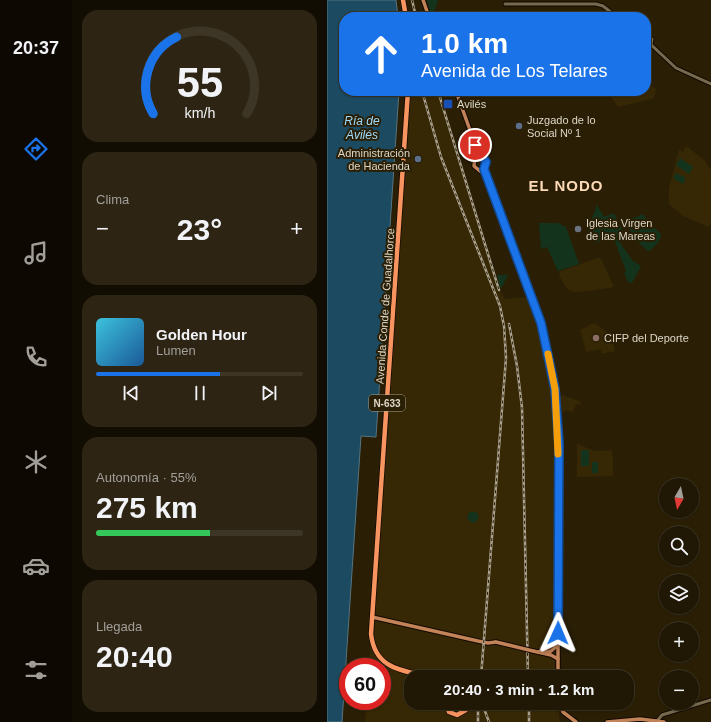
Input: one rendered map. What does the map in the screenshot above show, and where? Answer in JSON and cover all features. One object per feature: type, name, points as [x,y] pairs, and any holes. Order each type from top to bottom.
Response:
[{"type":"highway","points":[[403,0],[405,12]]},
{"type":"highway","name":"Avenida Conde de Guadalhorce","points":[[404,670],[389,666],[382,660],[372,644],[372,617],[408,96]]},
{"type":"highway","points":[[448,710],[449,712],[457,714],[461,714],[466,710]]},
{"type":"main road","points":[[423,0],[427,12]]},
{"type":"main road","points":[[457,96],[476,146],[486,163],[484,169],[487,178],[541,323],[555,389],[559,444],[558,670]]},
{"type":"main road","points":[[476,146],[474,166],[487,178]]},
{"type":"main road","points":[[475,160],[479,157],[483,158]]},
{"type":"main road","points":[[479,170],[484,169]]},
{"type":"main road","points":[[372,617],[478,641],[495,642],[537,652],[557,659]]},
{"type":"main road","points":[[549,648],[558,633]]},
{"type":"main road","points":[[537,652],[551,651],[557,644]]},
{"type":"main road","points":[[537,652],[557,644]]},
{"type":"main road","points":[[562,710],[576,722]]},
{"type":"main road","points":[[607,722],[640,719],[664,722]]},
{"type":"street","points":[[505,4],[596,4],[603,6],[611,12]]},
{"type":"street","points":[[651,45],[676,68],[711,84]]},
{"type":"street","points":[[657,720],[659,717],[668,713],[711,700]]},
{"type":"shaded area","points":[[651,87],[656,88],[654,98],[618,107],[610,96],[651,96]]},
{"type":"shaded area","points":[[407,96],[442,96],[500,290],[505,299],[528,297],[541,333],[553,387],[557,451],[556,670],[404,670],[404,710],[558,710],[560,722],[365,722],[366,710],[391,710],[391,658],[370,658]]},
{"type":"shaded area","points":[[686,146],[704,160],[711,170],[711,222],[709,227],[683,216],[669,204],[669,188],[679,150],[683,152]]},
{"type":"shaded area","points":[[600,257],[614,287],[574,292],[567,289],[559,275],[561,271]]},
{"type":"shaded area","name":"CIFP del Deporte","points":[[594,323],[610,334],[615,351],[602,354],[601,349],[586,352],[580,330]]},
{"type":"shaded area","points":[[562,395],[581,402],[580,405],[576,404],[573,412],[566,410],[564,412],[561,408],[560,397]]},
{"type":"shaded area","points":[[577,444],[595,451],[611,450],[613,456],[613,476],[577,477]]},
{"type":"green space","points":[[427,0],[438,0],[434,12],[430,12]]},
{"type":"green space","points":[[680,158],[693,167],[689,174],[676,165]]},
{"type":"green space","points":[[676,173],[686,178],[683,184],[673,178]]},
{"type":"green space","points":[[597,205],[604,217],[614,213],[626,238],[620,243],[633,261],[641,266],[632,283],[628,282],[624,272],[626,271],[614,239],[609,238],[595,243],[593,237],[588,239],[588,229]]},
{"type":"green space","points":[[643,214],[652,226],[661,234],[657,244],[648,251],[636,240],[625,222]]},
{"type":"green space","points":[[539,223],[558,223],[566,227],[579,264],[558,271],[547,247],[541,249]]},
{"type":"green space","points":[[497,275],[508,275],[500,288]]},
{"type":"green space","points":[[581,450],[589,450],[589,466],[581,466]]},
{"type":"green space","points":[[592,462],[598,462],[598,473],[592,473]]},
{"type":"green space","points":[[473,511],[477,513],[479,517],[477,521],[473,523],[469,521],[467,517],[469,513]]},
{"type":"water","name":"Ría de Avilés","points":[[327,0],[396,0],[397,12],[339,12],[339,96],[399,96],[376,437],[361,436],[346,658],[339,658],[339,710],[343,710],[342,722],[327,722]]},
{"type":"railway","points":[[412,0],[415,12]]},
{"type":"railway","points":[[423,96],[441,157],[500,306],[504,326],[506,358],[482,670]]},
{"type":"railway","points":[[440,96],[499,290]]},
{"type":"railway","points":[[509,324],[517,366],[522,408],[528,670]]},
{"type":"railway","points":[[478,710],[478,722]]},
{"type":"railway","points":[[485,710],[489,722]]},
{"type":"railway","points":[[529,710],[529,722]]},
{"type":"slow traffic","points":[[548,354],[555,389],[557,409],[559,444],[558,454]]},
{"type":"place","name":"Avilés","points":[[448,104]]},
{"type":"place","name":"Juzgado de lo Social Nº 1","points":[[519,126]]},
{"type":"place","name":"Administración de Hacienda","points":[[418,159]]},
{"type":"place","name":"Iglesia Virgen de las Mareas","points":[[578,229]]},
{"type":"place","name":"CIFP del Deporte","points":[[596,338]]},
{"type":"district","name":"EL NODO","points":[[566,186]]},
{"type":"route","points":[[475,145],[486,162],[484,169],[541,323],[555,388],[559,444],[558,633]]}]
